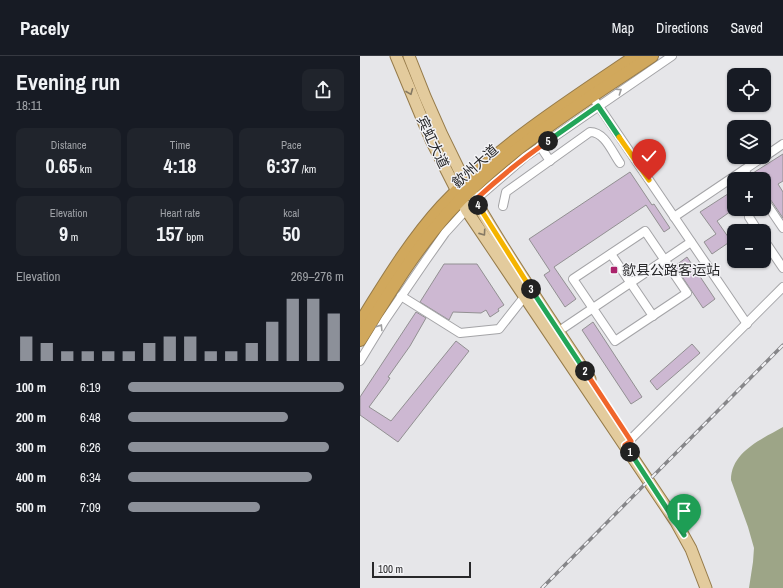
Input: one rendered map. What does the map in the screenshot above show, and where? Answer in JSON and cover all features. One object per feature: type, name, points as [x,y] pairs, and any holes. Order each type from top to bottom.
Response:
[{"type":"highway","name":"歙州大道","points":[[470,191],[497,154],[518,137],[636,56]]},
{"type":"highway","name":"歙州大道","points":[[360,340],[436,226],[470,191],[518,148],[595,101],[652,56]]},
{"type":"highway","name":"歙州大道","points":[[360,323],[390,276],[429,221],[461,200]]},
{"type":"main road","name":"宾虹大道","points":[[396,56],[431,140],[461,200],[525,296],[691,532],[705,561],[714,588]]},
{"type":"main road","name":"宾虹大道","points":[[409,56],[442,135],[470,191],[684,535],[698,564],[706,588]]},
{"type":"street","points":[[470,191],[510,169],[595,101],[672,56]]},
{"type":"street","points":[[595,101],[747,324]]},
{"type":"street","points":[[503,206],[506,192],[590,132],[602,135],[620,163]]},
{"type":"street","points":[[771,152],[783,144]]},
{"type":"street","points":[[540,146],[550,161]]},
{"type":"street","points":[[674,217],[753,164]]},
{"type":"street","points":[[360,361],[401,296],[445,233],[461,200]]},
{"type":"street","points":[[771,210],[783,228]]},
{"type":"street","points":[[749,217],[754,224]]},
{"type":"street","points":[[645,231],[687,293],[615,342],[573,279],[611,254],[645,231]]},
{"type":"street","points":[[558,332],[691,242]]},
{"type":"street","points":[[771,250],[783,268]]},
{"type":"street","points":[[611,254],[653,316]]},
{"type":"street","points":[[628,443],[783,287]]},
{"type":"street","points":[[401,296],[460,333],[499,329],[525,296]]},
{"type":"green space","points":[[783,427],[783,588],[749,588],[754,548],[731,480],[732,470],[742,454],[749,448]]},
{"type":"building","points":[[783,154],[783,181],[778,184],[783,192],[783,218],[771,200],[771,172],[755,172],[767,164],[771,164],[771,162]]},
{"type":"building","points":[[630,172],[652,205],[654,204],[670,228],[664,232],[646,205],[554,267],[576,299],[565,307],[544,275],[550,271],[529,239]]},
{"type":"building","points":[[727,195],[727,214],[717,221],[727,235],[727,244],[712,254],[704,242],[716,234],[700,212]]},
{"type":"building","points":[[687,257],[715,299],[703,308],[675,266]]},
{"type":"building","points":[[444,264],[477,264],[504,305],[498,309],[499,311],[490,317],[486,310],[481,313],[453,312],[449,320],[420,302]]},
{"type":"building","points":[[416,312],[426,318],[410,346],[388,377],[390,378],[369,407],[391,421],[456,341],[469,351],[398,442],[360,415],[360,397]]},
{"type":"building","points":[[593,322],[642,397],[631,404],[582,330]]},
{"type":"building","points":[[692,344],[700,353],[657,390],[650,381]]},
{"type":"railway","points":[[542,588],[783,345]]},
{"type":"place","name":"歙县公路客运站","points":[[614,270]]},
{"type":"route","points":[[649,180],[598,106],[525,157],[475,200],[558,332],[631,441],[625,445],[684,535]]}]
